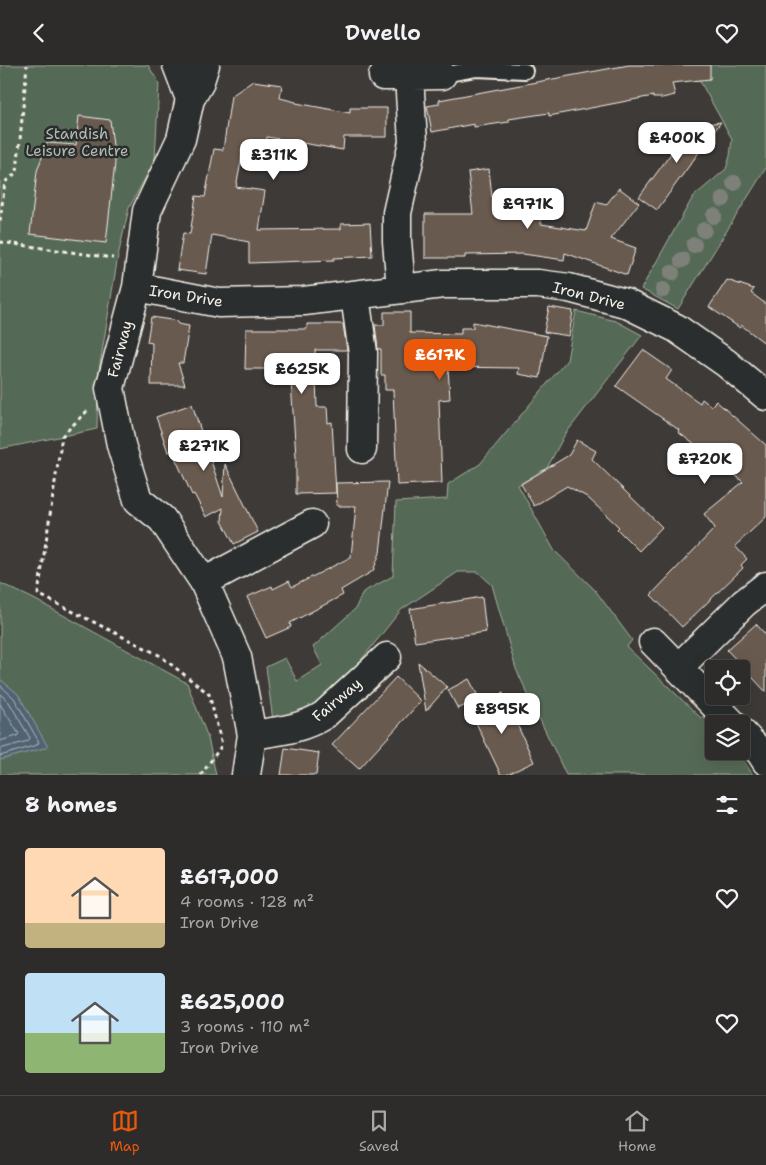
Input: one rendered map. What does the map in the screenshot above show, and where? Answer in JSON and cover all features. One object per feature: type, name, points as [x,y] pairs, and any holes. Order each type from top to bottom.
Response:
[{"type":"street","points":[[177,65],[190,99]]},
{"type":"street","name":"Fairway","points":[[206,65],[199,84],[190,99],[181,139],[147,211],[138,275],[110,388],[121,445],[138,500],[162,519],[204,582],[237,657],[252,735],[246,775]]},
{"type":"street","points":[[401,288],[397,213],[413,142],[396,76],[442,75]]},
{"type":"street","name":"Iron Drive","points":[[138,275],[219,303],[304,301],[443,284],[538,284],[569,288],[625,303],[676,328],[726,363],[766,396]]},
{"type":"street","points":[[356,296],[363,353],[362,449]]},
{"type":"street","points":[[204,582],[312,524]]},
{"type":"street","points":[[678,668],[744,603],[766,586]]},
{"type":"street","points":[[653,642],[724,715]]},
{"type":"street","name":"Fairway","points":[[252,735],[301,727],[314,722],[324,715],[386,657]]},
{"type":"street","points":[[750,741],[766,761]]},
{"type":"lane","points":[[442,75],[476,69],[525,71]]},
{"type":"path","points":[[0,221],[5,182],[17,172],[27,65]]},
{"type":"path","points":[[0,242],[138,275]]},
{"type":"path","points":[[110,388],[62,436],[38,594],[159,655],[210,694],[222,745],[201,775]]},
{"type":"green space","name":"Standish Leisure Centre","points":[[0,65],[148,65],[159,83],[155,160],[129,208],[118,256],[98,376],[97,429],[0,449]]},
{"type":"green space","points":[[691,65],[766,65],[766,168],[678,309],[641,289],[693,197],[726,169],[732,139]]},
{"type":"green space","points":[[576,311],[616,321],[642,335],[564,436],[547,468],[518,485],[554,550],[595,590],[632,640],[627,647],[701,718],[705,715],[705,760],[743,760],[753,775],[566,775],[516,669],[492,585],[478,572],[458,572],[401,610],[354,669],[305,717],[273,721],[266,667],[285,658],[297,681],[322,665],[313,647],[355,609],[363,592],[393,576],[396,502],[447,499],[448,484],[480,464],[567,360]]},
{"type":"green space","points":[[0,583],[32,598],[187,683],[208,738],[216,775],[0,775]]},
{"type":"water","points":[[0,679],[18,694],[48,747],[0,760]]},
{"type":"building","points":[[629,65],[710,65],[710,79],[672,83],[675,95],[662,98],[653,98],[653,96],[549,116],[549,113],[509,119],[509,122],[474,127],[474,124],[432,132],[427,106],[439,104],[439,100]]},
{"type":"building","points":[[253,81],[282,85],[280,98],[296,103],[350,113],[350,108],[387,108],[387,137],[344,137],[343,150],[267,137],[264,151],[244,147],[236,187],[265,191],[259,230],[341,229],[341,224],[370,223],[372,256],[334,258],[334,260],[249,263],[249,242],[212,235],[206,274],[177,270],[183,233],[190,234],[196,196],[205,197],[214,149],[223,150],[231,96]]},
{"type":"building","name":"Standish Leisure Centre","points":[[79,116],[110,120],[115,163],[106,243],[30,234],[37,171],[47,143],[76,145]]},
{"type":"building","points":[[721,122],[657,210],[639,197],[686,133],[685,127]]},
{"type":"building","points":[[489,169],[492,197],[540,196],[541,224],[586,231],[596,202],[606,205],[619,188],[639,203],[611,239],[636,248],[627,275],[565,253],[564,260],[523,254],[465,255],[465,258],[425,258],[425,214],[473,214],[468,172]]},
{"type":"building","points":[[727,280],[754,289],[751,293],[766,304],[766,344],[741,325],[740,328],[709,307]]},
{"type":"building","points":[[549,307],[573,311],[569,336],[544,332]]},
{"type":"building","points":[[384,312],[410,312],[410,333],[461,334],[461,328],[473,328],[473,322],[547,336],[540,378],[518,374],[519,368],[448,367],[450,399],[439,400],[442,483],[397,485],[393,390],[385,390],[385,375],[381,375],[381,349],[378,349],[375,325],[384,325]]},
{"type":"building","points":[[151,317],[178,321],[178,324],[189,326],[183,363],[178,363],[185,385],[151,385],[152,343],[147,342]]},
{"type":"building","points":[[307,324],[343,324],[347,350],[315,350],[317,407],[327,407],[328,423],[332,422],[336,493],[296,494],[296,457],[291,382],[280,382],[279,369],[245,369],[246,329],[307,329]]},
{"type":"building","points":[[643,350],[672,370],[666,379],[700,403],[702,399],[711,406],[716,401],[766,445],[766,517],[735,546],[747,559],[741,565],[743,568],[682,627],[651,595],[715,528],[704,514],[743,482],[706,450],[704,452],[678,432],[679,430],[616,386]]},
{"type":"building","points":[[192,404],[223,497],[225,464],[258,532],[234,544],[222,521],[223,508],[206,517],[194,494],[192,495],[172,451],[168,452],[156,417]]},
{"type":"building","points":[[577,440],[596,451],[592,459],[662,527],[639,551],[617,529],[619,527],[587,497],[567,486],[534,506],[521,484],[569,455]]},
{"type":"building","points":[[388,482],[380,553],[373,571],[341,590],[343,595],[290,623],[291,627],[266,638],[247,597],[272,586],[273,589],[289,581],[292,587],[351,557],[356,506],[337,506],[336,483]]},
{"type":"building","points":[[482,597],[486,632],[415,642],[410,609]]},
{"type":"building","points":[[756,624],[766,635],[766,692],[750,675],[750,660],[736,660],[727,650]]},
{"type":"building","points":[[418,662],[447,687],[426,711]]},
{"type":"building","points":[[396,677],[421,701],[359,769],[332,745]]},
{"type":"building","points":[[469,679],[479,698],[458,709],[448,690]]},
{"type":"building","points":[[503,693],[534,762],[506,775],[501,775],[469,708]]},
{"type":"building","points":[[285,748],[319,753],[316,775],[281,775]]}]
